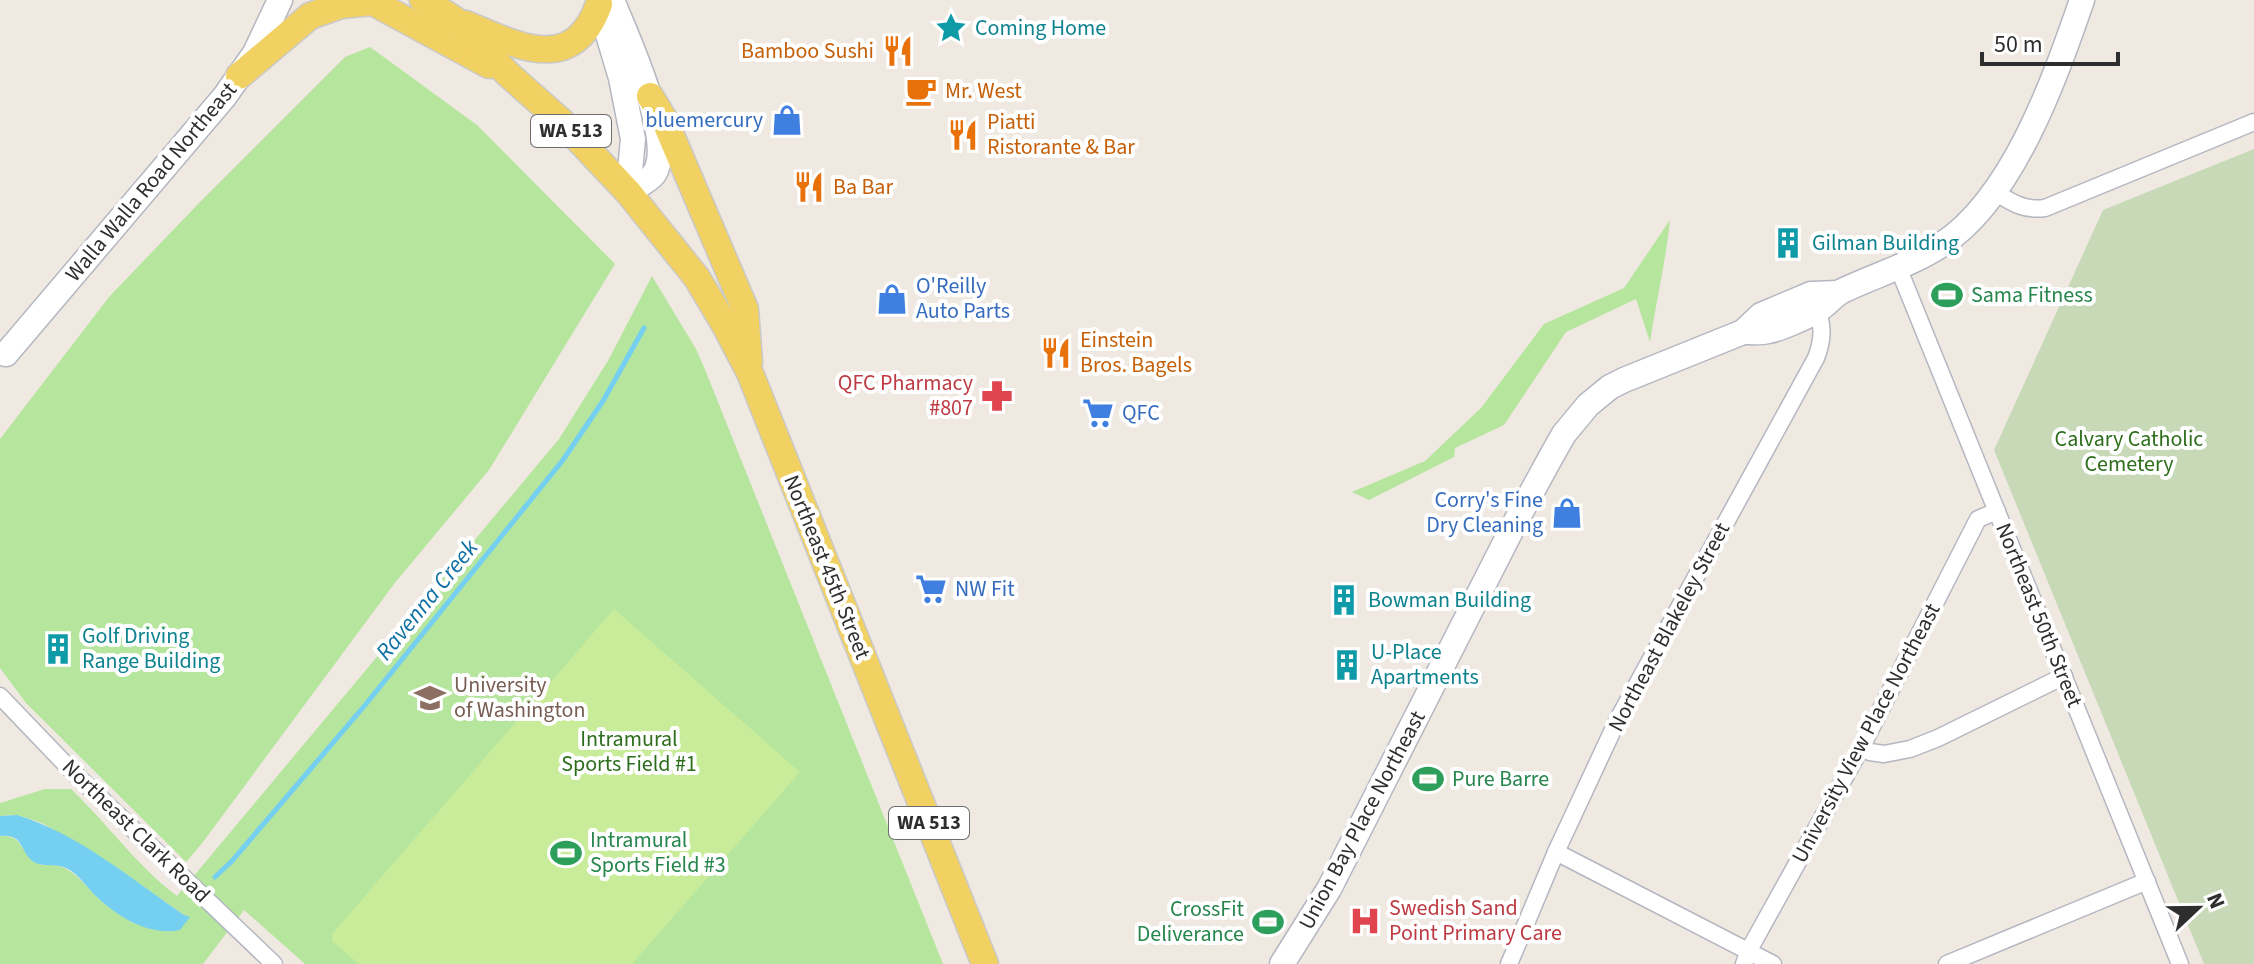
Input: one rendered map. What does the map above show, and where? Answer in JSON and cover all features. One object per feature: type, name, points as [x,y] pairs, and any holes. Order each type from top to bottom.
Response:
[{"type":"main road","name":"Walla Walla Road Northeast","points":[[6,354],[239,76],[255,53],[280,0]]},
{"type":"main road","name":"WA 513","points":[[423,0],[454,19],[509,75],[561,121],[628,192]]},
{"type":"main road","points":[[1995,192],[2039,109],[2082,0]]},
{"type":"main road","points":[[239,76],[310,16],[341,5],[371,1]]},
{"type":"main road","name":"WA 513","points":[[371,1],[509,75]]},
{"type":"main road","points":[[454,19],[521,45],[552,50],[570,45],[581,37],[592,24],[603,1]]},
{"type":"main road","points":[[603,1],[638,99],[658,136],[660,158],[653,175],[628,192]]},
{"type":"main road","points":[[638,99],[664,119],[745,309],[750,373]]},
{"type":"main road","name":"Northeast 45th Street","points":[[628,192],[697,278],[750,373],[985,964]]},
{"type":"main road","name":"Union Bay Place Northeast","points":[[1282,964],[1329,889],[1516,521],[1574,421],[1598,396],[1624,380],[1743,332],[1761,315],[1814,303],[1943,244],[1973,220],[1995,192]]},
{"type":"street","points":[[1995,192],[2022,207],[2045,208],[2254,122]]},
{"type":"street","name":"Northeast 50th Street","points":[[1898,267],[2180,964]]},
{"type":"street","name":"Northeast Blakeley Street","points":[[1509,964],[1556,852],[1618,719],[1816,358],[1823,328],[1814,303]]},
{"type":"street","name":"University View Place Northeast","points":[[1746,957],[1861,748],[1978,519],[1997,511]]},
{"type":"street","points":[[1861,748],[1884,754],[1924,744],[2064,676]]},
{"type":"street","name":"Northeast Clark Road","points":[[0,696],[70,769],[274,964]]},
{"type":"street","points":[[1556,852],[1746,957],[1773,964]]},
{"type":"street","points":[[1947,964],[2147,881]]},
{"type":"green space","points":[[370,47],[477,125],[615,264],[489,470],[394,584],[186,862],[26,703],[0,668],[0,439],[109,297],[345,57]]},
{"type":"green space","name":"Calvary Catholic Cemetery","points":[[2254,149],[2254,964],[2204,964],[1994,450],[2103,210]]},
{"type":"green space","points":[[1670,220],[1650,342],[1636,299],[1566,332],[1504,425],[1455,448],[1454,457],[1369,500],[1352,492],[1425,461],[1481,408],[1544,324],[1624,288]]},
{"type":"green space","name":"Intramural Sports Field #1","points":[[652,276],[696,349],[706,372],[943,964],[305,964],[244,910],[203,964],[0,964],[0,836],[14,838],[40,865],[50,864],[66,869],[101,901],[133,923],[184,915],[105,860],[42,823],[17,815],[0,816],[0,803],[45,789],[71,789],[177,896],[559,439],[609,359]]},
{"type":"green space","name":"Intramural Sports Field #3","points":[[614,609],[800,772],[632,964],[359,964],[332,941],[332,934]]},
{"type":"water","points":[[17,815],[83,845],[190,917],[180,930],[169,931],[146,928],[125,918],[106,905],[71,871],[35,862],[13,837],[0,836],[0,816]]},
{"type":"waterway","name":"Ravenna Creek","points":[[215,877],[366,704],[563,460],[603,401],[644,328]]},
{"type":"place","name":"Coming Home","points":[[951,28]]},
{"type":"place","name":"Bamboo Sushi","points":[[898,51]]},
{"type":"place","name":"Mr. West","points":[[921,91]]},
{"type":"place","name":"bluemercury","points":[[787,120]]},
{"type":"place","name":"Piatti Ristorante & Bar","points":[[963,135]]},
{"type":"place","name":"Ba Bar","points":[[809,187]]},
{"type":"place","name":"Gilman Building","points":[[1788,243]]},
{"type":"place","name":"Sama Fitness","points":[[1947,295]]},
{"type":"place","name":"O'Reilly Auto Parts","points":[[892,299]]},
{"type":"place","name":"Einstein Bros. Bagels","points":[[1056,353]]},
{"type":"place","name":"QFC Pharmacy #807","points":[[997,396]]},
{"type":"place","name":"QFC","points":[[1098,413]]},
{"type":"place","name":"Corry's Fine Dry Cleaning","points":[[1567,513]]},
{"type":"place","name":"NW Fit","points":[[931,589]]},
{"type":"place","name":"Bowman Building","points":[[1344,600]]},
{"type":"place","name":"Golf Driving Range Building","points":[[58,649]]},
{"type":"place","name":"U-Place Apartments","points":[[1347,665]]},
{"type":"place","name":"University of Washington","points":[[430,698]]},
{"type":"place","name":"Pure Barre","points":[[1428,779]]},
{"type":"place","name":"Intramural Sports Field #3","points":[[566,853]]},
{"type":"place","name":"Swedish Sand Point Primary Care","points":[[1365,921]]},
{"type":"place","name":"CrossFit Deliverance","points":[[1268,922]]}]
